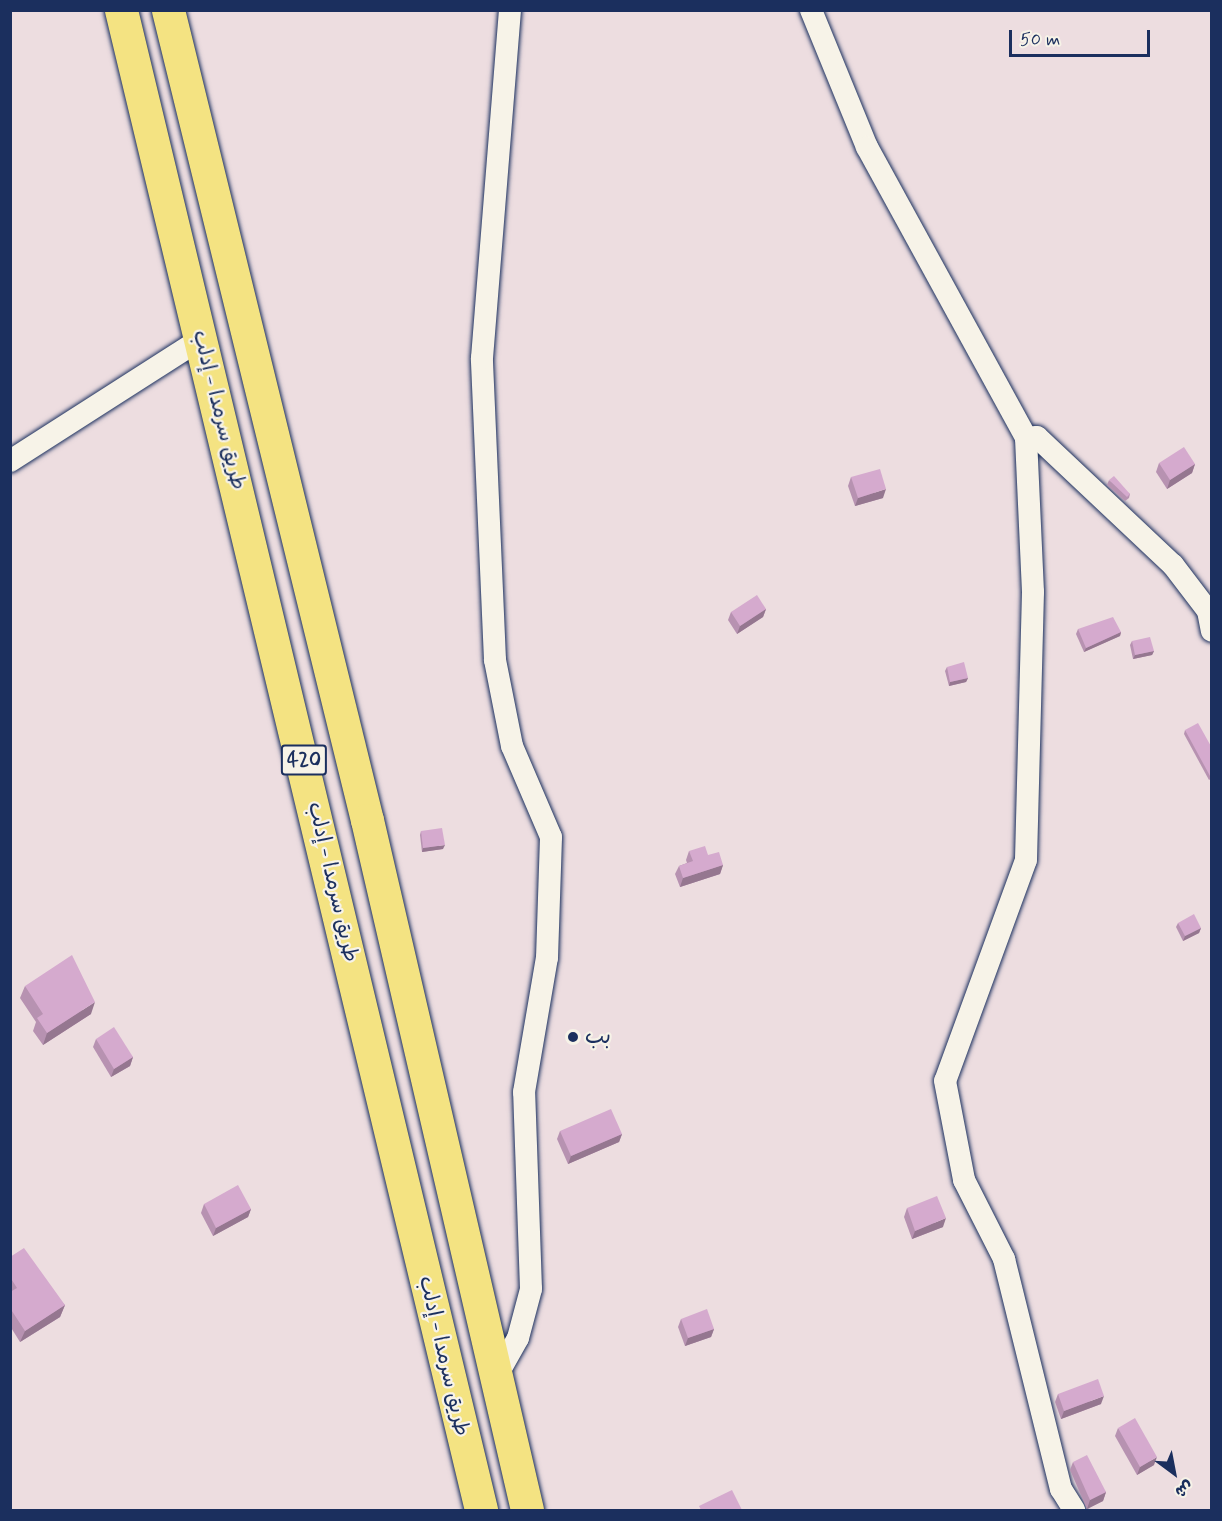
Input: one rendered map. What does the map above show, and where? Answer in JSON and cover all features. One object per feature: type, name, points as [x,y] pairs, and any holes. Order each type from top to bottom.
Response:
[{"type":"highway","name":"طريق سرمدا - إدلب","points":[[121,10],[322,834],[481,1510]]},
{"type":"highway","name":"420","points":[[168,10],[367,820],[527,1510]]},
{"type":"highway","points":[[322,834],[367,820]]},
{"type":"street","points":[[496,1377],[518,1338],[531,1289],[524,1092],[547,958],[551,837],[512,746],[495,660],[482,358],[510,10]]},
{"type":"street","points":[[811,10],[867,147],[1026,438],[1033,592],[1026,860],[945,1081],[964,1180],[1004,1258],[1061,1489],[1074,1510]]},
{"type":"street","points":[[10,461],[202,338]]},
{"type":"street","points":[[1026,438],[1036,437],[1173,565],[1208,611],[1212,631]]},
{"type":"building","points":[[1184,447],[1195,464],[1170,480],[1159,463]]},
{"type":"building","points":[[880,469],[886,489],[858,498],[851,477]]},
{"type":"building","points":[[1114,476],[1130,494],[1127,497],[1109,480]]},
{"type":"building","points":[[757,595],[766,609],[740,626],[731,612]]},
{"type":"building","points":[[1113,617],[1121,632],[1086,648],[1078,629]]},
{"type":"building","points":[[1150,637],[1154,651],[1135,655],[1132,641]]},
{"type":"building","points":[[964,662],[968,678],[950,682],[947,667]]},
{"type":"building","points":[[1198,723],[1212,748],[1212,775],[1210,776],[1185,730]]},
{"type":"building","points":[[442,828],[445,845],[423,848],[421,831]]},
{"type":"building","points":[[705,846],[708,855],[719,852],[723,865],[683,878],[679,866],[693,861],[689,851]]},
{"type":"building","points":[[1194,914],[1201,928],[1185,936],[1178,923]]},
{"type":"building","points":[[72,955],[95,1002],[47,1033],[37,1018],[43,1014],[25,986]]},
{"type":"building","points":[[114,1027],[133,1057],[114,1069],[96,1039]]},
{"type":"building","points":[[611,1109],[622,1134],[571,1156],[560,1131]]},
{"type":"building","points":[[238,1185],[251,1209],[216,1228],[204,1204]]},
{"type":"building","points":[[937,1196],[946,1218],[915,1231],[907,1208]]},
{"type":"building","points":[[24,1248],[65,1305],[25,1331],[10,1308],[10,1292],[17,1288],[10,1277],[10,1257]]},
{"type":"building","points":[[707,1309],[714,1329],[688,1338],[681,1319]]},
{"type":"building","points":[[1098,1379],[1104,1396],[1064,1411],[1058,1394]]},
{"type":"building","points":[[1135,1418],[1157,1457],[1140,1467],[1118,1428]]},
{"type":"building","points":[[1087,1455],[1106,1492],[1090,1500],[1073,1462]]},
{"type":"building","points":[[732,1490],[742,1510],[701,1510],[699,1506]]},
{"type":"place","name":"بب","points":[[573,1037]]}]
